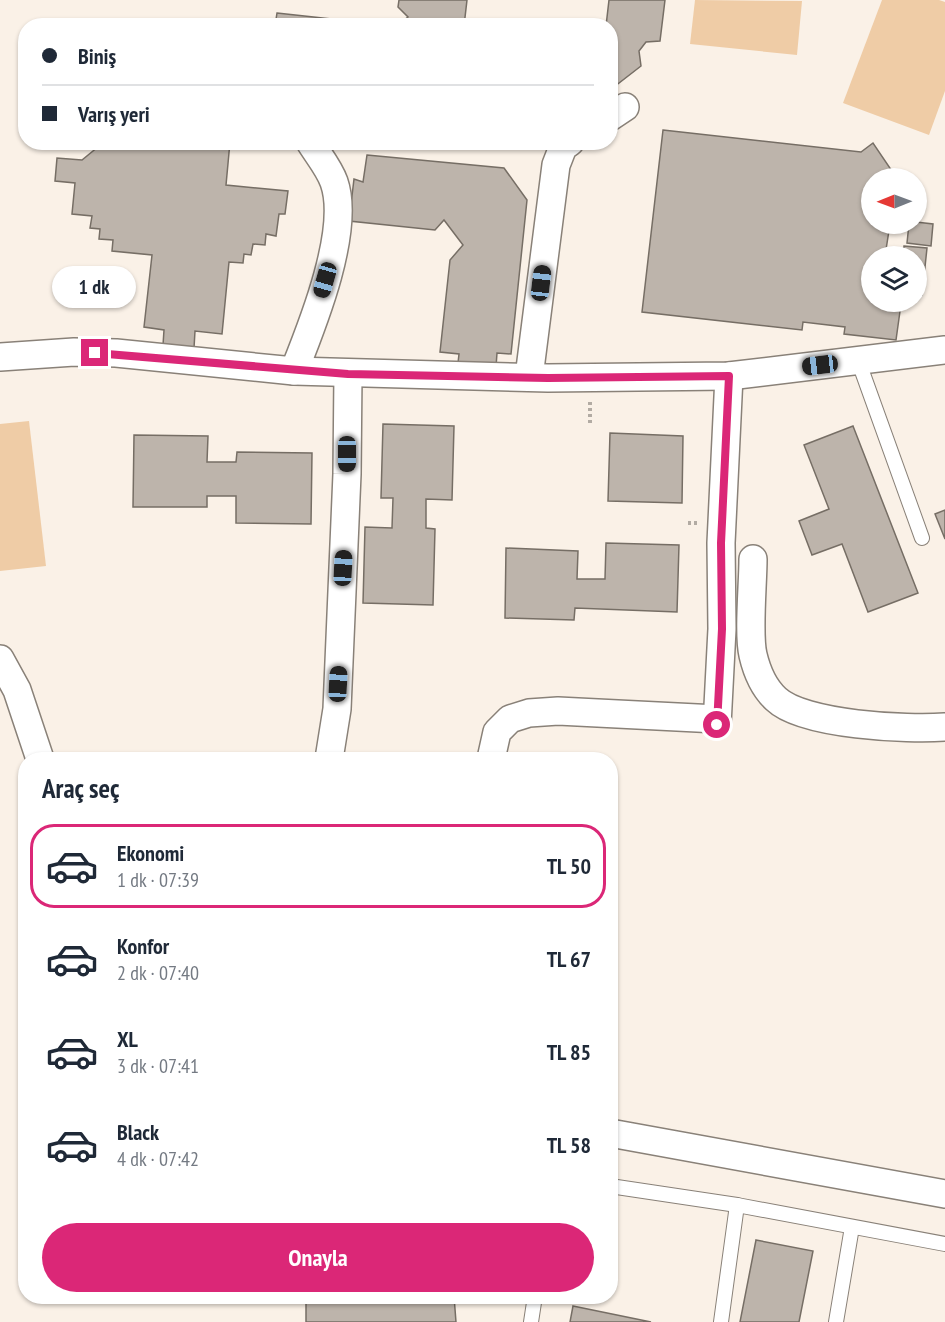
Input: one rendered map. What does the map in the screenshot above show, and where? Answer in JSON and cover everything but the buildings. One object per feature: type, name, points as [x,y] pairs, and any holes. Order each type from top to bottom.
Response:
[{"type":"street","points":[[294,371],[314,321],[336,230],[334,184],[315,150]]},
{"type":"street","points":[[529,377],[556,165],[562,150]]},
{"type":"street","points":[[0,357],[74,352],[116,353],[294,371],[348,374],[529,377],[729,376],[945,350]]},
{"type":"street","points":[[329,752],[338,709],[347,474],[348,374]]},
{"type":"street","points":[[493,752],[497,732],[510,718],[529,713],[558,711],[717,722],[722,629],[721,543],[729,376]]},
{"type":"street","points":[[753,560],[752,654],[762,683],[777,701],[808,714],[847,722],[882,727],[945,727]]},
{"type":"street","points":[[0,659],[17,690],[38,752]]},
{"type":"street","points":[[618,1134],[943,1191]]},
{"type":"lane","points":[[858,360],[922,538]]},
{"type":"lane","points":[[618,1187],[737,1205],[945,1244]]},
{"type":"lane","points":[[721,1322],[737,1205]]},
{"type":"lane","points":[[836,1322],[852,1227]]},
{"type":"lane","points":[[531,1322],[534,1304]]},
{"type":"shaded area","points":[[695,0],[802,1],[797,55],[690,44]]},
{"type":"shaded area","points":[[882,0],[939,0],[945,2],[945,91],[929,135],[843,103]]},
{"type":"shaded area","points":[[29,421],[46,566],[0,571],[0,424]]},
{"type":"route","points":[[95,353],[116,353],[260,369],[348,374],[548,378],[729,376],[721,543],[722,629],[717,725]]}]
